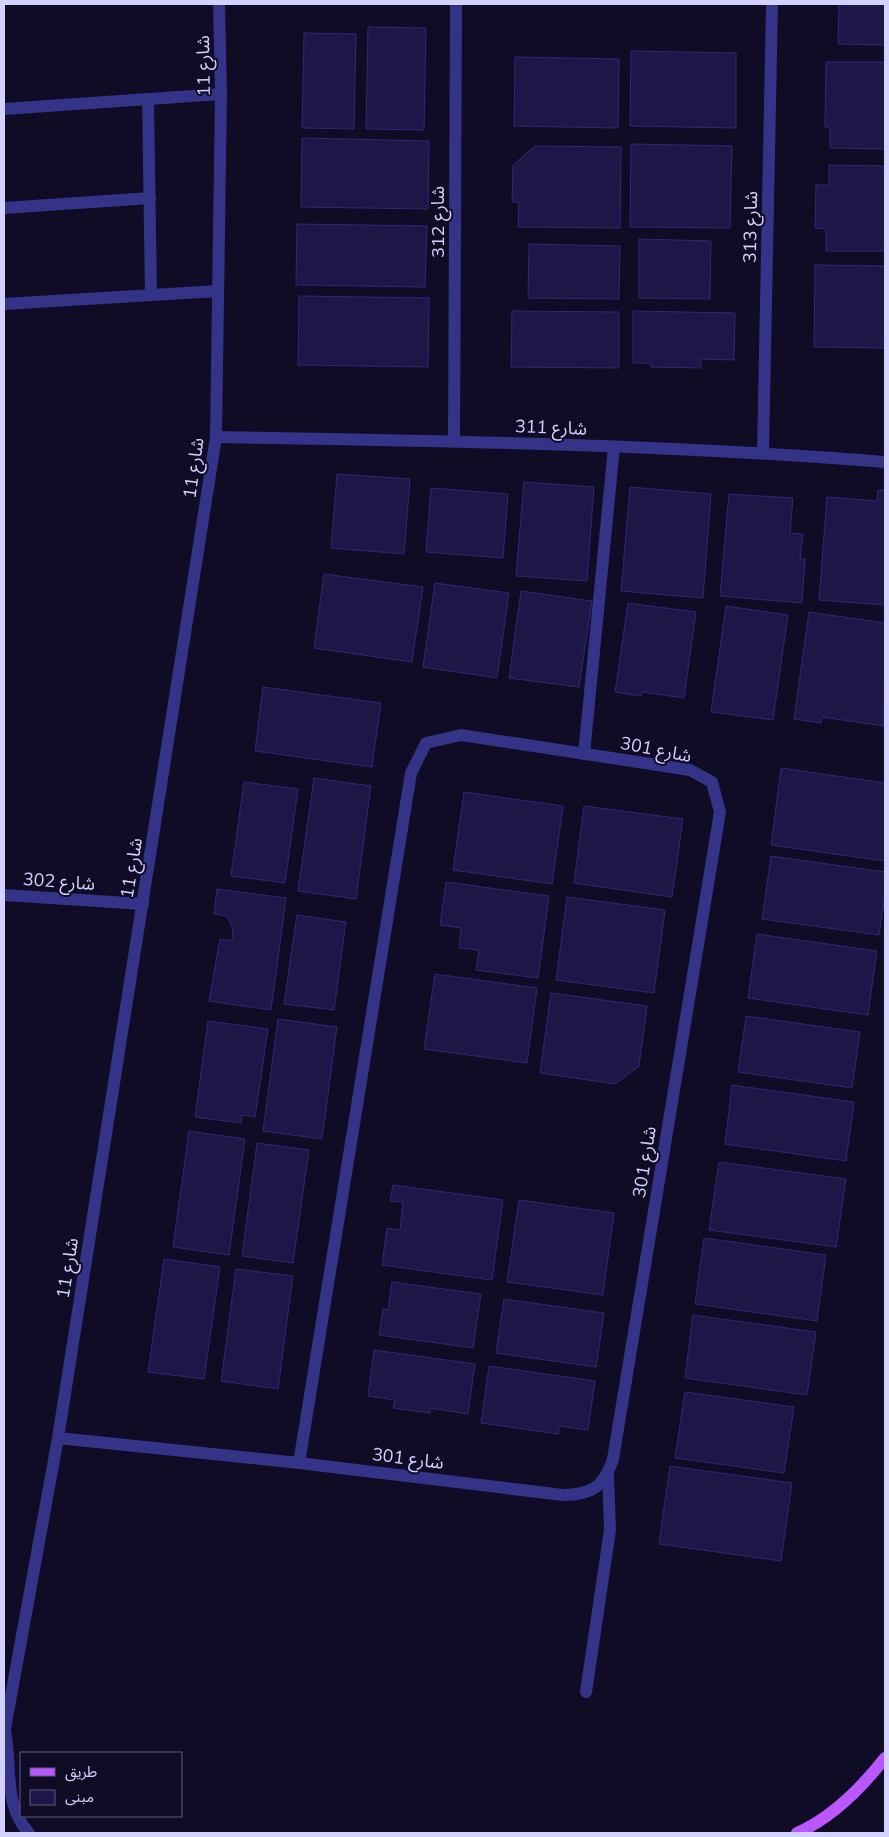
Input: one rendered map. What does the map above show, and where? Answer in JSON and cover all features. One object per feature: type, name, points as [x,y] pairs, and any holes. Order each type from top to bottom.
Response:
[{"type":"main road","points":[[797,1833],[830,1813],[854,1793],[885,1758]]},
{"type":"street","name":"شارع 11","points":[[29,1833],[15,1814],[11,1797],[9,1750],[5,1733],[58,1438],[216,437],[221,94],[219,4]]},
{"type":"street","name":"شارع 312","points":[[454,441],[456,4]]},
{"type":"street","name":"شارع 313","points":[[763,452],[772,4]]},
{"type":"street","points":[[4,109],[221,94]]},
{"type":"street","points":[[148,99],[150,295]]},
{"type":"street","points":[[4,208],[150,198]]},
{"type":"street","points":[[4,304],[218,291]]},
{"type":"street","name":"شارع 311","points":[[216,437],[454,441],[763,452],[885,462]]},
{"type":"street","points":[[584,754],[614,447]]},
{"type":"street","name":"شارع 301","points":[[58,1438],[299,1462],[562,1495],[580,1495],[596,1488],[608,1475],[613,1459],[720,812],[712,782],[690,770],[460,735],[426,743],[411,773],[299,1462]]},
{"type":"street","name":"شارع 302","points":[[4,896],[143,904]]},
{"type":"street","points":[[586,1692],[610,1530],[608,1475]]},
{"type":"building","points":[[839,4],[885,4],[885,45],[838,44]]},
{"type":"building","points":[[368,27],[426,28],[424,130],[366,129]]},
{"type":"building","points":[[304,33],[356,34],[354,129],[302,128]]},
{"type":"building","points":[[631,51],[736,53],[736,128],[630,126]]},
{"type":"building","points":[[515,57],[619,59],[618,128],[514,126]]},
{"type":"building","points":[[826,62],[885,62],[885,149],[830,148],[830,127],[825,127]]},
{"type":"building","points":[[302,138],[429,141],[428,209],[301,207]]},
{"type":"building","points":[[631,144],[732,146],[730,228],[630,227]]},
{"type":"building","points":[[535,146],[621,147],[620,228],[518,227],[519,202],[512,202],[513,165]]},
{"type":"building","points":[[829,165],[885,166],[885,251],[826,251],[826,229],[815,228],[816,185],[829,185]]},
{"type":"building","points":[[297,224],[427,226],[425,287],[296,285]]},
{"type":"building","points":[[639,239],[711,241],[710,299],[639,298]]},
{"type":"building","points":[[529,244],[620,246],[619,299],[528,298]]},
{"type":"building","points":[[815,265],[885,266],[885,348],[814,347]]},
{"type":"building","points":[[299,296],[429,298],[428,367],[298,365]]},
{"type":"building","points":[[512,311],[619,312],[619,368],[511,367]]},
{"type":"building","points":[[633,311],[735,313],[734,360],[701,359],[701,368],[651,367],[651,363],[633,363]]},
{"type":"building","points":[[337,474],[410,479],[404,554],[331,548]]},
{"type":"building","points":[[524,482],[594,487],[587,581],[516,576]]},
{"type":"building","points":[[630,487],[711,494],[703,598],[621,591]]},
{"type":"building","points":[[431,488],[508,494],[503,558],[426,552]]},
{"type":"building","points":[[878,490],[885,490],[885,605],[819,600],[827,497],[877,501]]},
{"type":"building","points":[[729,494],[793,498],[790,533],[803,534],[800,559],[805,559],[802,603],[720,596]]},
{"type":"building","points":[[324,574],[423,587],[412,662],[314,648]]},
{"type":"building","points":[[435,583],[509,593],[497,678],[423,667]]},
{"type":"building","points":[[521,591],[592,601],[579,687],[509,678]]},
{"type":"building","points":[[628,603],[696,612],[684,698],[642,692],[641,696],[615,692]]},
{"type":"building","points":[[726,606],[788,615],[773,720],[711,712]]},
{"type":"building","points":[[809,612],[885,623],[884,726],[822,717],[821,723],[794,719]]},
{"type":"building","points":[[263,687],[381,703],[372,767],[255,751]]},
{"type":"building","points":[[781,768],[885,783],[885,861],[771,845]]},
{"type":"building","points":[[314,778],[371,786],[356,899],[298,891]]},
{"type":"building","points":[[244,782],[298,789],[285,883],[231,876]]},
{"type":"building","points":[[464,792],[563,806],[552,884],[453,870]]},
{"type":"building","points":[[584,806],[683,819],[672,897],[574,883]]},
{"type":"building","points":[[771,856],[885,872],[885,893],[879,935],[762,919]]},
{"type":"building","points":[[446,882],[549,896],[538,978],[476,970],[479,950],[459,948],[461,928],[440,925]]},
{"type":"building","points":[[217,889],[286,898],[271,1010],[209,1001],[220,939],[232,941],[233,929],[227,916],[214,914]]},
{"type":"building","points":[[567,897],[665,910],[654,993],[556,980]]},
{"type":"building","points":[[297,915],[346,922],[334,1010],[284,1004]]},
{"type":"building","points":[[757,934],[877,951],[868,1015],[748,998]]},
{"type":"building","points":[[435,974],[537,988],[527,1063],[424,1049]]},
{"type":"building","points":[[551,993],[647,1006],[639,1066],[615,1084],[540,1073]]},
{"type":"building","points":[[746,1016],[860,1032],[852,1088],[738,1072]]},
{"type":"building","points":[[278,1019],[337,1027],[322,1139],[263,1131]]},
{"type":"building","points":[[208,1021],[268,1029],[255,1117],[242,1115],[241,1123],[195,1117]]},
{"type":"building","points":[[732,1085],[854,1102],[846,1161],[725,1144]]},
{"type":"building","points":[[189,1131],[245,1139],[229,1255],[173,1247]]},
{"type":"building","points":[[257,1143],[309,1150],[293,1263],[242,1256]]},
{"type":"building","points":[[719,1162],[846,1179],[836,1247],[709,1230]]},
{"type":"building","points":[[393,1185],[503,1200],[492,1280],[382,1265],[387,1228],[400,1230],[403,1202],[390,1201]]},
{"type":"building","points":[[519,1200],[614,1213],[603,1295],[507,1282]]},
{"type":"building","points":[[704,1238],[826,1255],[817,1321],[695,1304]]},
{"type":"building","points":[[164,1259],[220,1267],[204,1379],[148,1372]]},
{"type":"building","points":[[236,1269],[293,1276],[278,1389],[221,1381]]},
{"type":"building","points":[[392,1282],[481,1294],[473,1348],[379,1335],[383,1309],[388,1310]]},
{"type":"building","points":[[504,1299],[604,1313],[596,1367],[496,1353]]},
{"type":"building","points":[[693,1315],[816,1332],[807,1395],[685,1378]]},
{"type":"building","points":[[374,1350],[475,1364],[468,1414],[430,1408],[430,1413],[393,1408],[395,1400],[368,1396]]},
{"type":"building","points":[[489,1366],[595,1381],[588,1430],[559,1426],[558,1434],[481,1423]]},
{"type":"building","points":[[685,1392],[794,1407],[784,1473],[675,1458]]},
{"type":"building","points":[[670,1466],[792,1483],[781,1561],[659,1544]]}]
